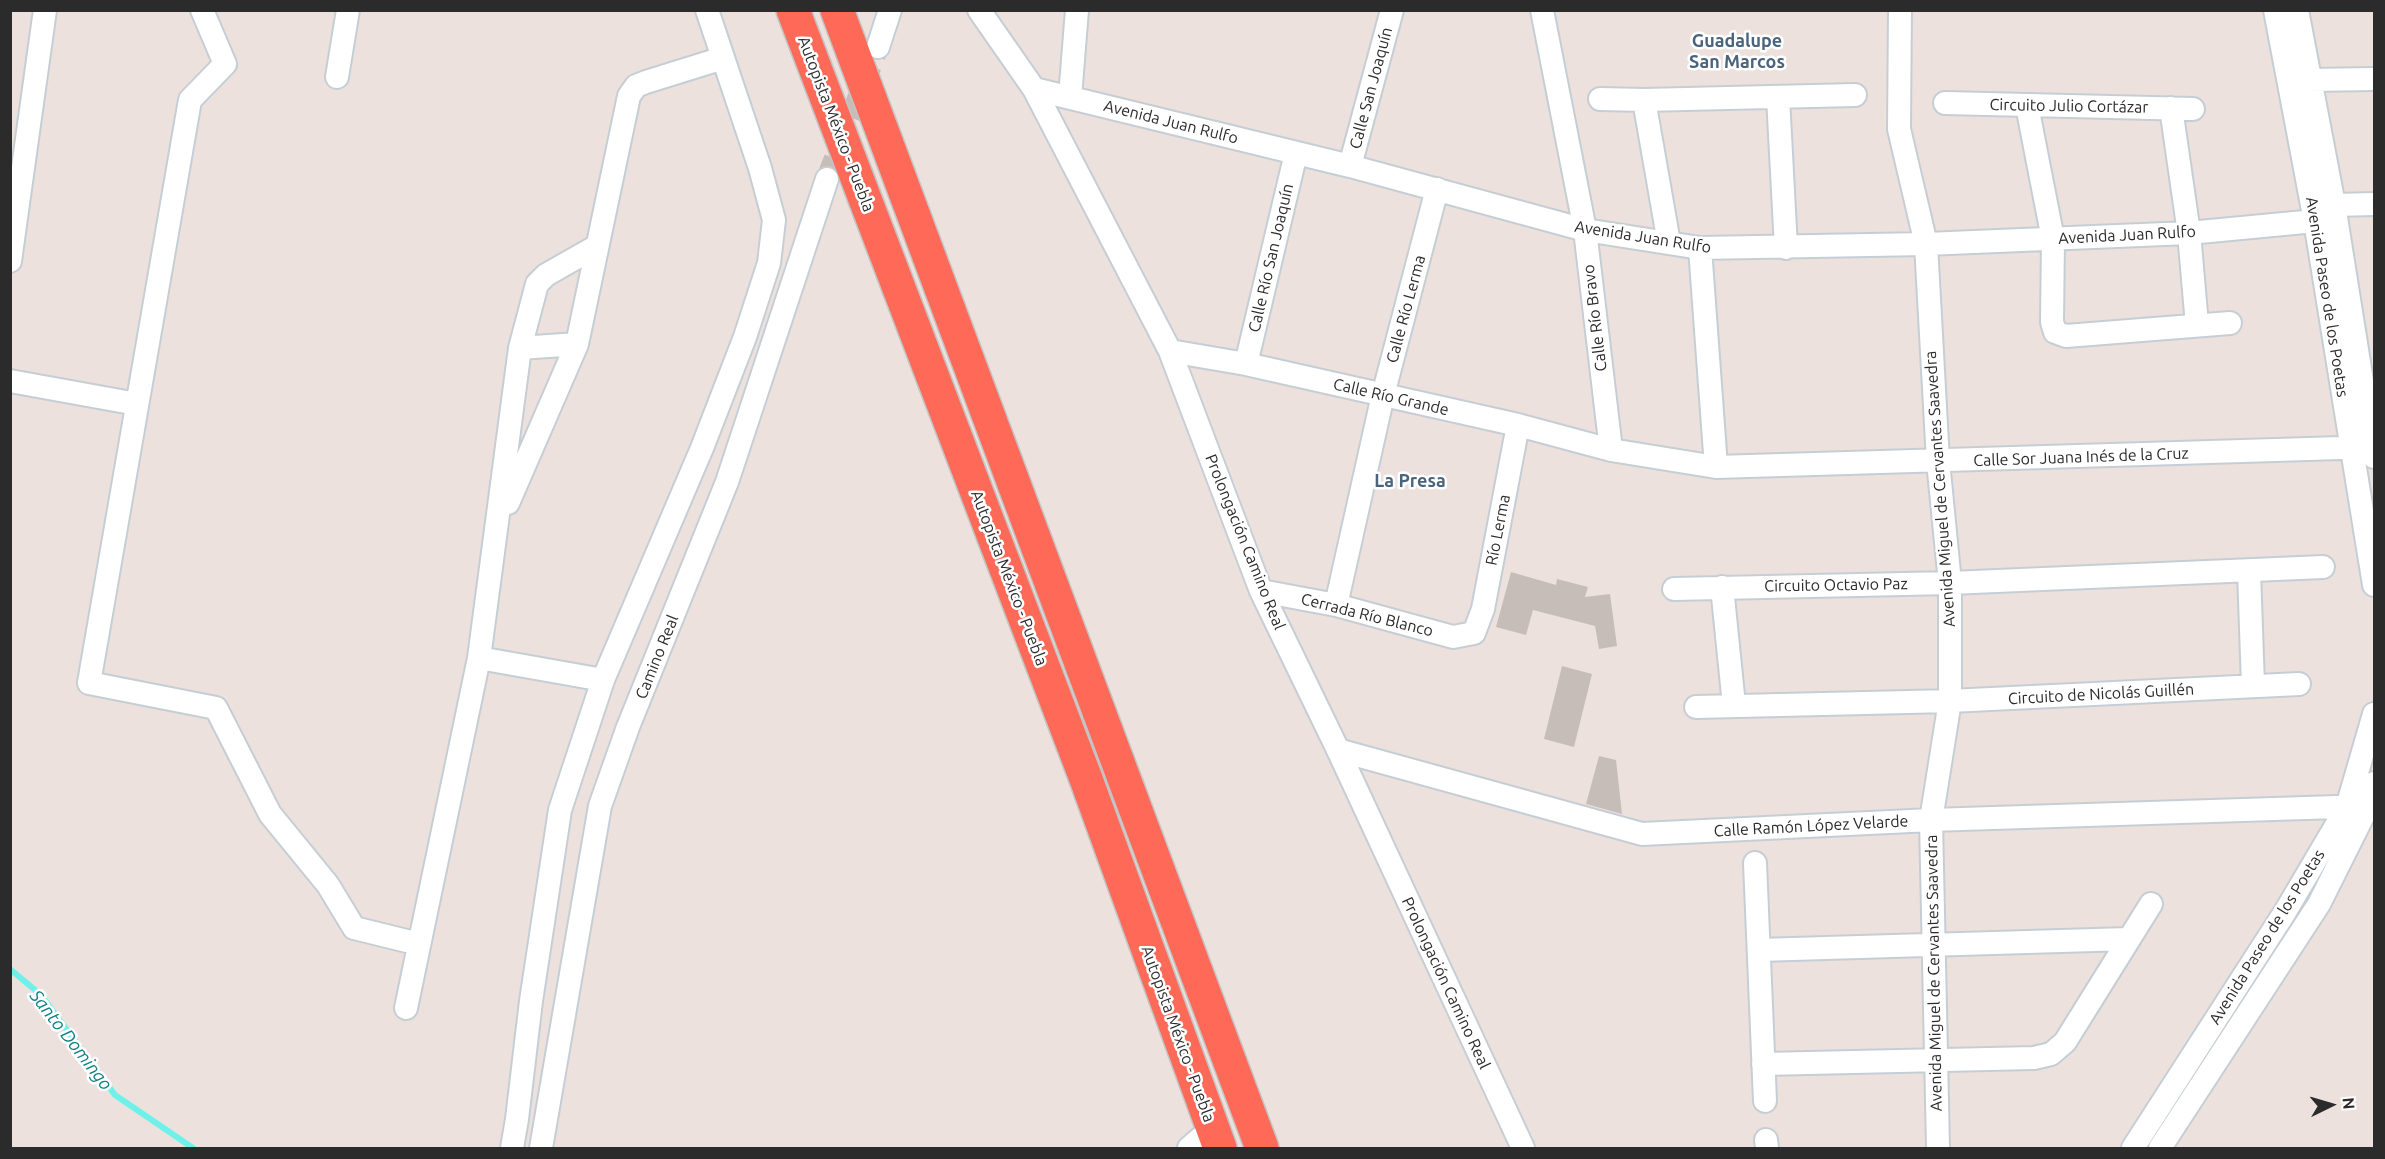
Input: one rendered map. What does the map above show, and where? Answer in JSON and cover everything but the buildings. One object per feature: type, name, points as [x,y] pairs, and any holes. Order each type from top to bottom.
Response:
[{"type":"highway","name":"Autopista México - Puebla","points":[[793,10],[1086,779],[1207,1142]]},
{"type":"highway","points":[[837,10],[1262,1149]]},
{"type":"street","points":[[10,261],[45,10]]},
{"type":"street","points":[[202,10],[225,64],[190,100],[89,683],[216,708],[270,814],[328,885],[354,928],[419,944]]},
{"type":"street","points":[[337,78],[348,10]]},
{"type":"street","points":[[512,1149],[531,1001],[560,810],[603,680],[702,448],[745,337],[769,263],[774,220],[760,168],[706,10]]},
{"type":"street","points":[[878,47],[890,10]]},
{"type":"street","name":"Prolongación Camino Real","points":[[979,10],[1034,89],[1170,351],[1261,591],[1338,750],[1522,1149]]},
{"type":"street","points":[[1070,97],[1077,10]]},
{"type":"street","name":"Calle San Joaquín","points":[[1350,166],[1392,10]]},
{"type":"street","name":"Avenida Miguel de Cervantes Saavedra","points":[[1900,10],[1899,129],[1926,244],[1938,461],[1950,583],[1950,701],[1930,820],[1938,1149]]},
{"type":"street","name":"Avenida Paseo de los Poetas","points":[[2275,10],[2315,221],[2368,450]]},
{"type":"street","name":"Avenida Paseo de los Poetas","points":[[2298,10],[2309,80],[2334,205],[2364,325],[2374,585]]},
{"type":"street","name":"Calle Río Bravo","points":[[1540,11],[1585,230],[1611,450]]},
{"type":"street","points":[[497,529],[577,344],[629,96],[636,86],[723,58]]},
{"type":"street","points":[[2309,80],[2374,79]]},
{"type":"street","name":"Avenida Juan Rulfo","points":[[1034,89],[1350,166],[1585,230],[1700,248],[1786,248],[2053,239],[2189,233],[2315,221]]},
{"type":"street","points":[[1600,99],[1644,100],[1855,94]]},
{"type":"street","points":[[1779,97],[1786,248]]},
{"type":"street","points":[[1644,100],[1669,243]]},
{"type":"street","name":"Circuito Julio Cortázar","points":[[1945,103],[2193,109]]},
{"type":"street","points":[[2027,106],[2053,239],[2052,322],[2055,332],[2066,336],[2230,323]]},
{"type":"street","points":[[2171,108],[2189,233],[2197,326]]},
{"type":"street","name":"Calle Río San Joaquín","points":[[1246,363],[1296,153]]},
{"type":"street","name":"Camino Real","points":[[541,1149],[600,806],[628,727],[727,482],[827,179]]},
{"type":"street","name":"Calle Río Lerma","points":[[1336,605],[1383,395],[1437,189]]},
{"type":"street","points":[[2315,221],[2334,205],[2374,204]]},
{"type":"street","points":[[405,1008],[479,658],[520,348],[537,284],[546,275],[597,246]]},
{"type":"street","points":[[1700,248],[1716,467]]},
{"type":"street","points":[[520,348],[577,344]]},
{"type":"street","name":"Calle Río Grande","points":[[1170,351],[1246,363],[1518,425],[1611,450]]},
{"type":"street","points":[[10,381],[137,404]]},
{"type":"street","name":"Río Lerma","points":[[1474,633],[1483,609],[1518,425]]},
{"type":"street","name":"Calle Sor Juana Inés de la Cruz","points":[[1611,450],[1716,467],[2368,450]]},
{"type":"street","points":[[1950,583],[2323,567]]},
{"type":"street","points":[[2249,571],[2253,686]]},
{"type":"street","name":"Circuito Octavio Paz","points":[[1674,589],[1950,583]]},
{"type":"street","points":[[1722,587],[1734,705]]},
{"type":"street","name":"Cerrada Río Blanco","points":[[1261,591],[1336,605],[1453,637],[1474,633]]},
{"type":"street","points":[[479,658],[603,680]]},
{"type":"street","name":"Circuito de Nicolás Guillén","points":[[1950,701],[2299,684]]},
{"type":"street","points":[[1696,707],[1950,701]]},
{"type":"street","name":"Avenida Paseo de los Poetas","points":[[2160,1149],[2319,904],[2357,807],[2374,714]]},
{"type":"street","name":"Calle Ramón López Velarde","points":[[1338,750],[1642,834],[1930,820],[2357,807]]},
{"type":"street","name":"Avenida Paseo de los Poetas","points":[[2133,1149],[2285,912],[2374,783]]},
{"type":"street","points":[[1755,863],[1765,1101]]},
{"type":"street","points":[[1763,1064],[2034,1058],[2051,1054],[2065,1042],[2151,904]]},
{"type":"street","points":[[1759,950],[2128,939]]},
{"type":"waterway","name":"Santo Domingo","points":[[10,969],[41,995],[115,1095],[193,1148]]},
{"type":"tunnel","points":[[827,179],[878,47]]},
{"type":"district","name":"Guadalupe San Marcos","points":[[1737,51]]},
{"type":"district","name":"La Presa","points":[[1410,481]]}]
